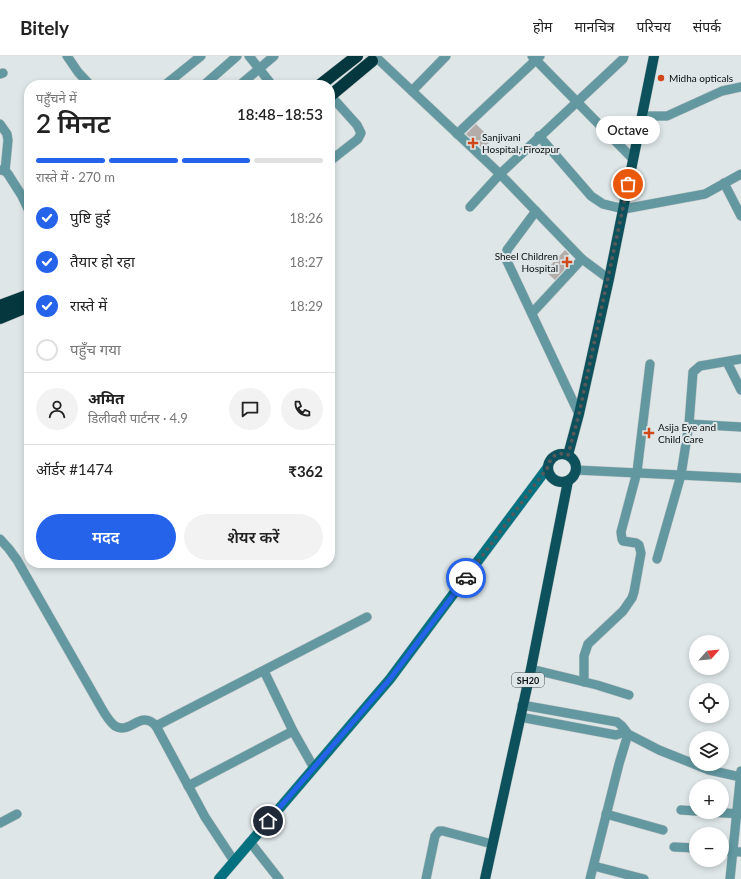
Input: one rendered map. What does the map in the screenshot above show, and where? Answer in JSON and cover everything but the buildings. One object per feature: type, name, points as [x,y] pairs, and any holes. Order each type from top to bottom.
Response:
[{"type":"highway","points":[[326,80],[357,56]]},
{"type":"highway","points":[[335,92],[374,58]]},
{"type":"highway","points":[[0,306],[24,297]]},
{"type":"highway","points":[[0,318],[24,308]]},
{"type":"main road","points":[[568,455],[579,414],[609,279],[654,56]]},
{"type":"main road","points":[[568,480],[558,482],[554,480],[548,472],[549,462],[555,455],[560,453],[568,455],[575,461],[576,470]]},
{"type":"main road","name":"SH20","points":[[485,879],[531,669],[568,480],[572,478],[576,470]]},
{"type":"street","points":[[67,56],[85,80]]},
{"type":"street","points":[[172,80],[200,56]]},
{"type":"street","points":[[210,80],[237,56]]},
{"type":"street","points":[[249,56],[268,80]]},
{"type":"street","points":[[246,80],[274,56]]},
{"type":"street","points":[[412,91],[446,56]]},
{"type":"street","points":[[470,207],[500,174],[623,59],[624,56]]},
{"type":"street","points":[[374,58],[412,91],[500,174],[582,259],[609,279]]},
{"type":"street","points":[[457,134],[536,58],[633,160]]},
{"type":"street","points":[[642,116],[667,116],[722,91],[741,87]]},
{"type":"street","points":[[335,101],[357,125],[361,133],[358,139],[335,157]]},
{"type":"street","points":[[0,124],[7,134],[8,140],[2,171],[8,174],[24,192]]},
{"type":"street","points":[[539,136],[590,196],[603,204],[624,209],[705,194],[741,174]]},
{"type":"street","points":[[724,184],[741,216]]},
{"type":"street","points":[[536,212],[506,254],[506,259],[579,414]]},
{"type":"street","points":[[532,313],[582,259]]},
{"type":"street","points":[[657,559],[681,476],[689,424],[693,372],[700,366],[741,359]]},
{"type":"street","points":[[727,362],[741,390]]},
{"type":"street","points":[[584,682],[584,656],[588,644],[623,611],[632,598],[634,592],[640,549],[636,543],[623,541],[621,532],[638,472],[650,364]]},
{"type":"street","points":[[689,424],[741,427]]},
{"type":"street","points":[[219,879],[390,679],[548,467]]},
{"type":"street","points":[[576,470],[741,478]]},
{"type":"street","points":[[0,539],[16,560],[110,721],[115,726],[122,727],[130,726],[145,719],[151,720],[156,726],[208,823],[234,862]]},
{"type":"street","points":[[156,726],[367,617]]},
{"type":"street","points":[[531,669],[629,695]]},
{"type":"street","points":[[264,671],[293,731],[314,768]]},
{"type":"street","points":[[522,705],[617,722],[622,726],[626,733],[590,879]]},
{"type":"street","points":[[520,717],[616,734],[626,733],[659,750],[697,766],[709,770],[741,775],[737,852],[730,879]]},
{"type":"street","points":[[188,786],[293,731]]},
{"type":"street","points":[[680,810],[689,811]]},
{"type":"street","points":[[729,813],[739,814]]},
{"type":"street","points":[[0,823],[17,814]]},
{"type":"street","points":[[606,814],[663,830]]},
{"type":"street","points":[[426,879],[435,836],[439,831],[492,844]]},
{"type":"street","points":[[250,842],[279,879]]},
{"type":"street","points":[[674,847],[689,848]]},
{"type":"street","points":[[594,866],[644,879]]},
{"type":"way so far","points":[[466,578],[548,467],[551,458],[560,453],[568,455],[579,414],[609,279],[628,184]]},
{"type":"place","name":"Midha opticals","points":[[661,78]]},
{"type":"place","name":"Sanjivani Hospital, Firozpur","points":[[473,143]]},
{"type":"place","name":"Octave","points":[[628,184]]},
{"type":"place","name":"Sheel Children Hospital","points":[[567,262]]},
{"type":"place","name":"Asija Eye and Child Care","points":[[649,433]]},
{"type":"route","points":[[268,821],[390,679],[466,578]]}]
